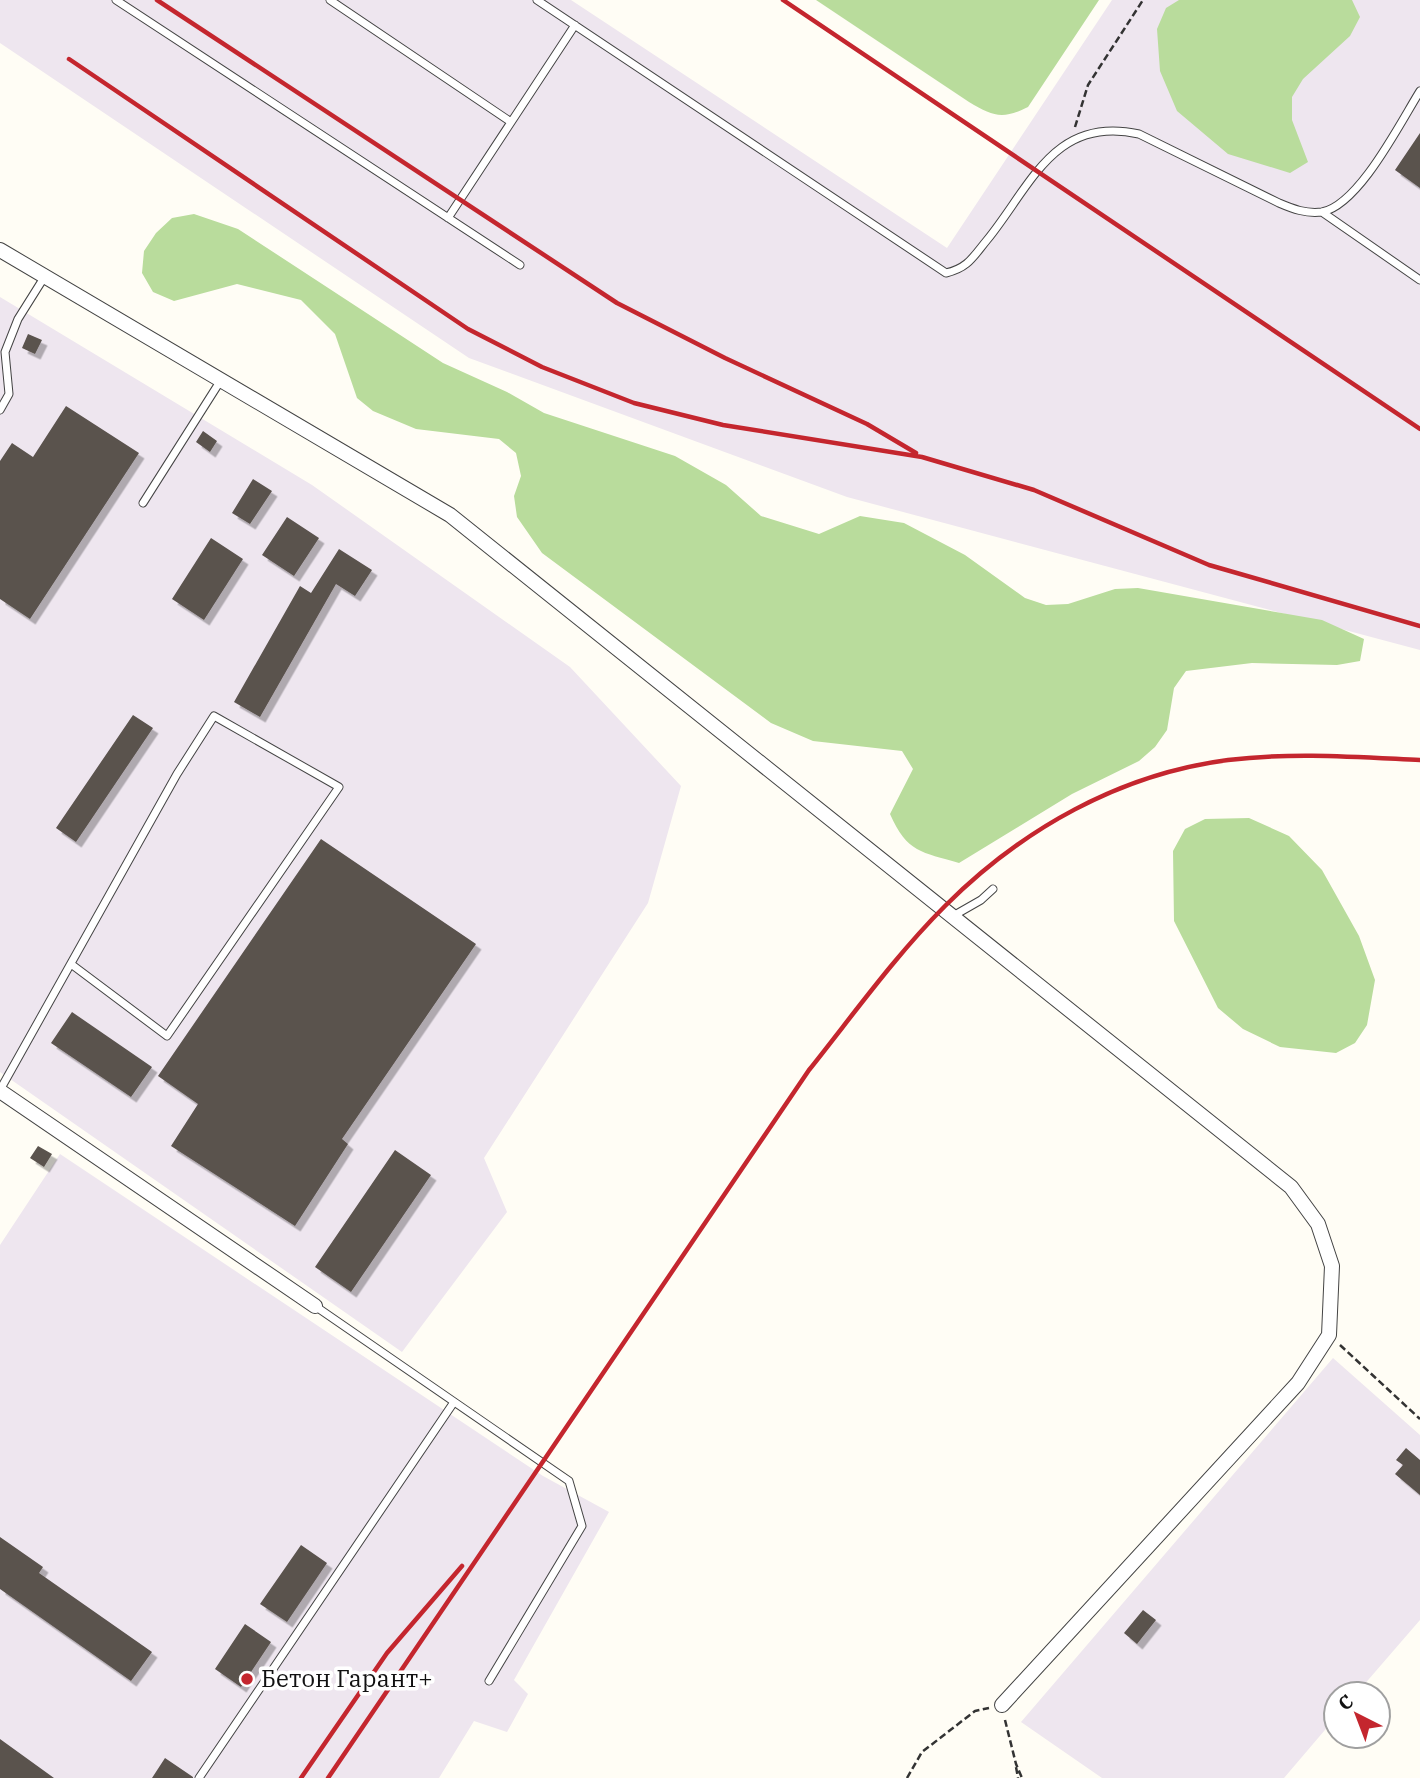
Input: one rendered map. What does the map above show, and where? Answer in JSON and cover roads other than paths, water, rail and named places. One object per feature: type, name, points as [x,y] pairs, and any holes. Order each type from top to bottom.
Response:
[{"type":"street","points":[[0,250],[450,515],[1291,1187],[1318,1224],[1332,1266],[1329,1335],[1298,1383],[1002,1705]]},
{"type":"street","points":[[0,1090],[315,1306]]},
{"type":"lane","points":[[116,0],[520,265]]},
{"type":"lane","points":[[537,0],[946,273],[961,270],[1037,169],[1071,140],[1096,131],[1121,130],[1139,134],[1300,212],[1322,212],[1339,205],[1359,187],[1420,91]]},
{"type":"lane","points":[[334,1],[511,122]]},
{"type":"lane","points":[[448,218],[575,25]]},
{"type":"lane","points":[[1322,212],[1420,281]]},
{"type":"lane","points":[[0,410],[9,394],[5,352],[18,320],[45,276]]},
{"type":"lane","points":[[143,503],[220,380]]},
{"type":"lane","points":[[0,1090],[177,774],[214,716],[339,787],[167,1036],[71,964]]},
{"type":"lane","points":[[953,916],[981,900],[993,889]]},
{"type":"lane","points":[[315,1306],[569,1481],[582,1526],[489,1681]]},
{"type":"lane","points":[[199,1778],[454,1402]]},
{"type":"railway","points":[[157,0],[617,303],[725,358],[867,424],[916,453]]},
{"type":"railway","points":[[783,0],[1420,429]]},
{"type":"railway","points":[[69,59],[468,329],[542,367],[634,403],[723,425],[922,457],[1034,490],[1209,565],[1420,626]]},
{"type":"railway","points":[[328,1778],[809,1070],[892,965],[945,906],[975,878],[1040,830],[1075,809],[1111,792],[1188,767],[1276,756],[1420,760]]},
{"type":"railway","points":[[301,1778],[387,1653],[462,1566]]},
{"type":"place","name":"Бетон Гарант+","points":[[247,1679]]}]
